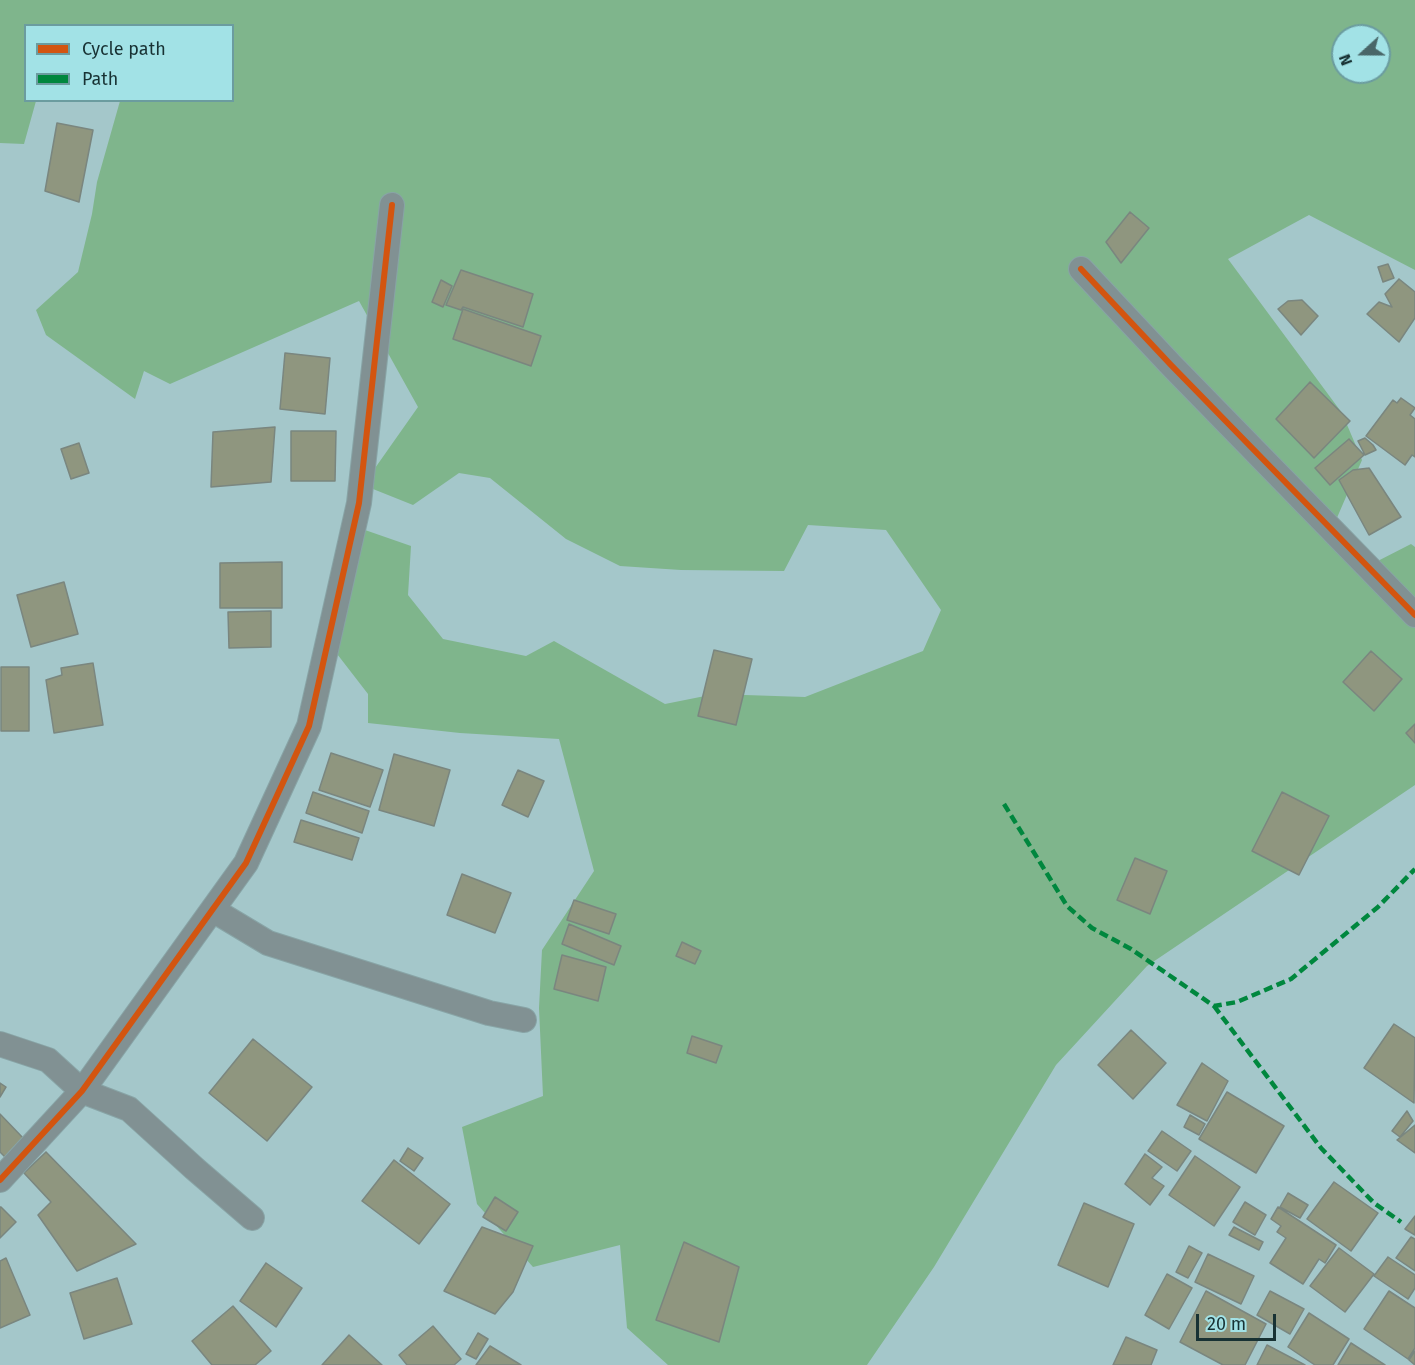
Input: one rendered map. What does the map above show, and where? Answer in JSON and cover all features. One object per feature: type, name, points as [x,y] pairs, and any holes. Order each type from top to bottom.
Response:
[{"type":"street","points":[[0,1180],[82,1091],[246,863],[309,726],[359,503],[392,205]]},
{"type":"street","points":[[1081,269],[1171,365],[1415,615]]},
{"type":"street","points":[[213,910],[268,943],[489,1013],[524,1020]]},
{"type":"street","points":[[0,1044],[48,1060],[82,1091],[129,1109],[252,1218]]},
{"type":"green space","points":[[0,0],[1415,0],[1415,270],[1309,215],[1228,259],[1342,413],[1362,460],[1336,520],[1368,566],[1411,544],[1415,547],[1415,785],[1147,966],[1056,1065],[934,1267],[867,1365],[668,1365],[627,1328],[620,1245],[533,1267],[477,1204],[462,1127],[543,1096],[539,1008],[542,950],[594,871],[559,739],[460,733],[368,723],[368,694],[334,650],[365,530],[411,546],[408,595],[443,639],[526,656],[554,641],[665,704],[715,694],[805,697],[923,651],[941,610],[886,530],[808,525],[784,571],[681,570],[620,566],[566,539],[490,478],[459,473],[413,505],[373,489],[361,488],[418,407],[359,301],[170,384],[144,371],[135,399],[46,335],[36,310],[78,272],[97,182],[120,102],[234,102],[234,24],[24,24],[24,102],[36,102],[24,144],[0,143]]},
{"type":"building","points":[[57,123],[93,130],[79,202],[45,191]]},
{"type":"building","points":[[1130,212],[1149,228],[1121,263],[1106,242]]},
{"type":"building","points":[[1388,264],[1394,278],[1383,282],[1378,267]]},
{"type":"building","points":[[461,270],[533,294],[523,327],[463,307],[461,310],[446,305]]},
{"type":"building","points":[[1399,279],[1415,292],[1415,318],[1399,342],[1367,314],[1379,302],[1392,307],[1385,294]]},
{"type":"building","points":[[441,280],[452,286],[443,307],[432,302]]},
{"type":"building","points":[[1302,300],[1318,316],[1301,335],[1278,309],[1288,301]]},
{"type":"building","points":[[463,309],[541,336],[531,366],[453,339]]},
{"type":"building","points":[[285,353],[330,358],[325,414],[280,409]]},
{"type":"building","points":[[1310,382],[1350,421],[1314,458],[1276,419]]},
{"type":"building","points":[[1401,398],[1415,408],[1410,415],[1415,419],[1415,457],[1412,455],[1405,465],[1366,436],[1393,400],[1397,403]]},
{"type":"building","points":[[275,427],[271,482],[211,487],[213,432]]},
{"type":"building","points":[[291,431],[336,431],[335,481],[291,481]]},
{"type":"building","points":[[1365,438],[1376,450],[1365,455],[1358,441]]},
{"type":"building","points":[[1349,439],[1364,455],[1330,485],[1315,468]]},
{"type":"building","points":[[79,443],[89,473],[71,479],[61,449]]},
{"type":"building","points":[[1369,468],[1401,517],[1369,535],[1339,480],[1353,470]]},
{"type":"building","points":[[282,562],[282,608],[220,608],[220,563]]},
{"type":"building","points":[[64,582],[78,634],[31,647],[17,595]]},
{"type":"building","points":[[271,611],[271,647],[229,648],[228,612]]},
{"type":"building","points":[[714,650],[752,659],[736,725],[698,716]]},
{"type":"building","points":[[1371,651],[1402,679],[1374,711],[1343,682]]},
{"type":"building","points":[[93,663],[103,725],[54,733],[46,680],[62,675],[61,668]]},
{"type":"building","points":[[1,667],[29,667],[29,731],[1,731]]},
{"type":"building","points":[[1415,724],[1415,743],[1406,733]]},
{"type":"building","points":[[331,753],[383,770],[370,807],[319,790]]},
{"type":"building","points":[[394,754],[450,770],[434,826],[379,810]]},
{"type":"building","points":[[518,770],[544,781],[528,817],[502,805]]},
{"type":"building","points":[[313,792],[369,811],[362,833],[306,813]]},
{"type":"building","points":[[1282,792],[1329,816],[1299,875],[1252,851]]},
{"type":"building","points":[[301,820],[359,838],[352,860],[294,842]]},
{"type":"building","points":[[1135,858],[1167,871],[1150,914],[1117,900]]},
{"type":"building","points":[[462,874],[511,893],[495,933],[447,915]]},
{"type":"building","points":[[574,900],[616,914],[609,934],[567,920]]},
{"type":"building","points":[[569,924],[621,946],[614,965],[562,944]]},
{"type":"building","points":[[682,942],[701,951],[695,964],[676,956]]},
{"type":"building","points":[[562,955],[606,967],[598,1001],[554,989]]},
{"type":"building","points":[[1394,1024],[1415,1038],[1414,1103],[1364,1068]]},
{"type":"building","points":[[1131,1030],[1166,1063],[1133,1099],[1098,1065]]},
{"type":"building","points":[[692,1036],[722,1046],[716,1063],[687,1053]]},
{"type":"building","points":[[253,1039],[312,1087],[267,1141],[209,1093]]},
{"type":"building","points":[[1202,1063],[1228,1081],[1207,1121],[1177,1105]]},
{"type":"building","points":[[0,1083],[6,1087],[0,1097]]},
{"type":"building","points":[[1227,1092],[1284,1126],[1256,1173],[1199,1139]]},
{"type":"building","points":[[1407,1111],[1413,1121],[1400,1137],[1392,1131]]},
{"type":"building","points":[[0,1114],[25,1140],[6,1158],[0,1152]]},
{"type":"building","points":[[1190,1115],[1205,1124],[1199,1135],[1184,1127]]},
{"type":"building","points":[[1415,1125],[1415,1153],[1397,1140]]},
{"type":"building","points":[[1162,1131],[1191,1151],[1177,1171],[1148,1151]]},
{"type":"building","points":[[408,1148],[423,1158],[414,1171],[400,1161]]},
{"type":"building","points":[[46,1152],[136,1244],[77,1271],[38,1215],[51,1202],[24,1173]]},
{"type":"building","points":[[1145,1154],[1162,1167],[1152,1178],[1164,1186],[1150,1205],[1125,1184]]},
{"type":"building","points":[[1195,1156],[1240,1187],[1214,1226],[1169,1195]]},
{"type":"building","points":[[394,1160],[450,1204],[419,1244],[362,1201]]},
{"type":"building","points":[[1334,1182],[1378,1213],[1351,1251],[1307,1219]]},
{"type":"building","points":[[1288,1193],[1308,1205],[1300,1218],[1280,1207]]},
{"type":"building","points":[[495,1197],[518,1212],[506,1231],[483,1217]]},
{"type":"building","points":[[1245,1202],[1266,1215],[1255,1235],[1233,1222]]},
{"type":"building","points":[[1084,1203],[1134,1224],[1108,1287],[1058,1265]]},
{"type":"building","points":[[0,1207],[16,1222],[0,1238]]},
{"type":"building","points":[[1278,1207],[1336,1245],[1325,1263],[1319,1259],[1303,1284],[1270,1263],[1286,1238],[1277,1232],[1281,1226],[1271,1219]]},
{"type":"building","points":[[1415,1216],[1415,1235],[1405,1229]]},
{"type":"building","points":[[482,1227],[533,1246],[513,1292],[495,1314],[444,1291]]},
{"type":"building","points":[[1234,1227],[1263,1242],[1259,1250],[1229,1235]]},
{"type":"building","points":[[1411,1237],[1415,1239],[1415,1271],[1396,1258]]},
{"type":"building","points":[[684,1242],[739,1267],[719,1342],[656,1320]]},
{"type":"building","points":[[1189,1246],[1202,1253],[1188,1278],[1176,1272]]},
{"type":"building","points":[[1339,1248],[1374,1274],[1345,1312],[1310,1286]]},
{"type":"building","points":[[1208,1254],[1254,1276],[1241,1304],[1195,1282]]},
{"type":"building","points":[[1388,1257],[1415,1275],[1415,1288],[1408,1299],[1374,1276]]},
{"type":"building","points":[[6,1258],[30,1315],[0,1328],[0,1261]]},
{"type":"building","points":[[266,1263],[302,1288],[276,1327],[240,1301]]},
{"type":"building","points":[[1167,1274],[1192,1288],[1169,1329],[1145,1315]]},
{"type":"building","points":[[117,1278],[132,1324],[84,1339],[70,1293]]},
{"type":"building","points":[[1206,1291],[1266,1324],[1245,1365],[1223,1365],[1180,1342]]},
{"type":"building","points":[[1270,1291],[1304,1309],[1290,1334],[1257,1315]]},
{"type":"building","points":[[1389,1291],[1415,1308],[1415,1348],[1408,1359],[1364,1329]]},
{"type":"building","points":[[233,1306],[271,1351],[255,1365],[212,1365],[192,1341]]},
{"type":"building","points":[[1309,1313],[1349,1339],[1333,1365],[1315,1365],[1288,1347]]},
{"type":"building","points":[[433,1326],[461,1359],[454,1365],[407,1365],[399,1355]]},
{"type":"building","points":[[478,1333],[488,1339],[476,1359],[466,1354]]},
{"type":"building","points":[[349,1335],[382,1365],[322,1365]]},
{"type":"building","points":[[1126,1337],[1157,1350],[1151,1365],[1113,1365]]},
{"type":"building","points":[[1351,1343],[1385,1365],[1338,1365]]},
{"type":"building","points":[[1267,1345],[1305,1365],[1257,1365]]},
{"type":"building","points":[[490,1346],[521,1365],[476,1365]]},
{"type":"building","points":[[1415,1351],[1415,1365],[1409,1360]]},
{"type":"marked path","points":[[1004,804],[1067,906],[1092,928],[1131,949],[1214,1006],[1237,1002],[1291,979],[1378,907],[1415,869]]},
{"type":"marked path","points":[[1214,1006],[1321,1148],[1374,1203],[1401,1222]]},
{"type":"cycle path","points":[[0,1180],[82,1091],[246,863],[309,726],[359,503],[392,205]]},
{"type":"cycle path","points":[[1081,269],[1171,365],[1415,615]]}]
